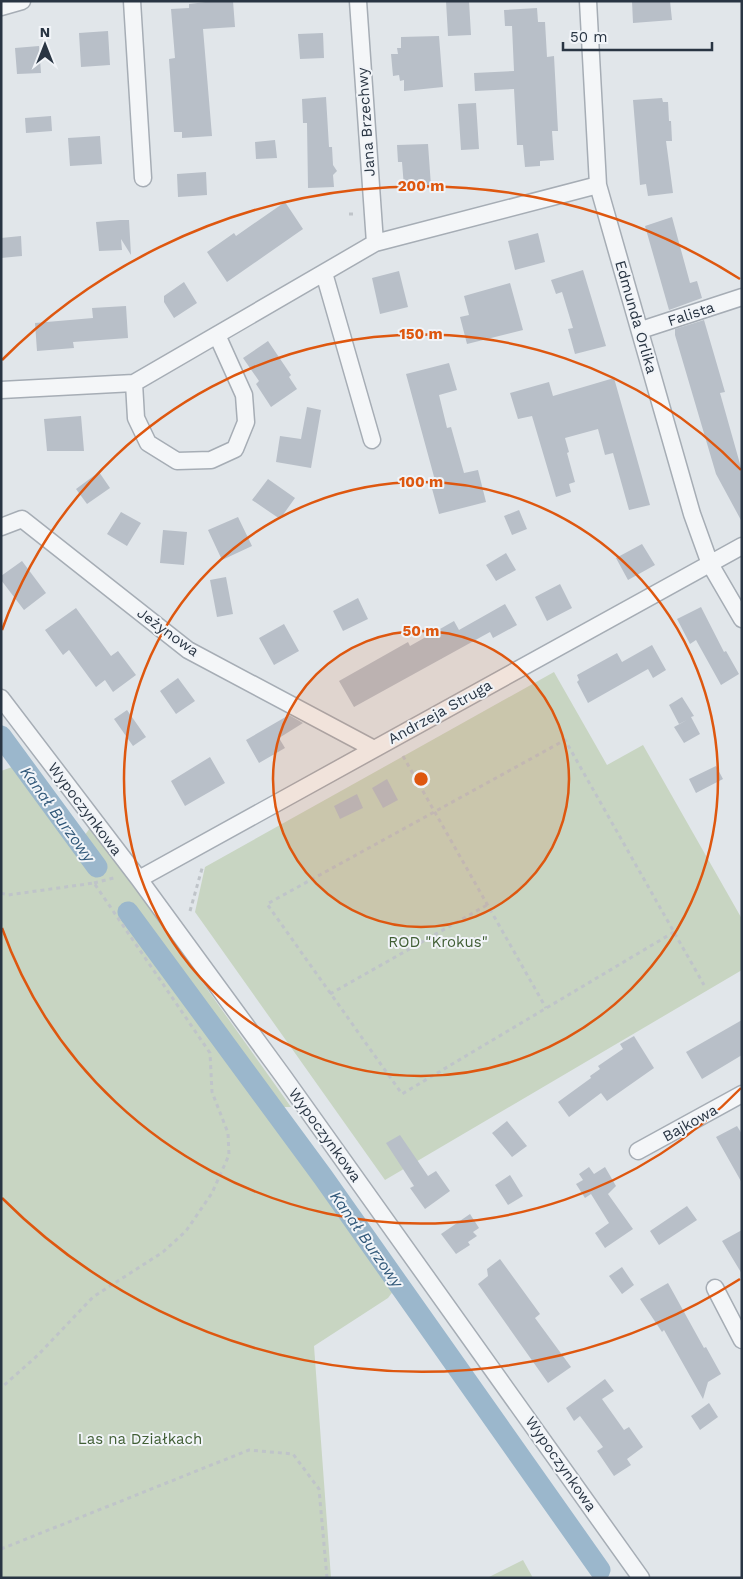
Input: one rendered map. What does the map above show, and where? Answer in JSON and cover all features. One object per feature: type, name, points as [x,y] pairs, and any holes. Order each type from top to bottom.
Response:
[{"type":"street","points":[[1,7],[22,1]]},
{"type":"street","points":[[132,1],[143,178]]},
{"type":"street","name":"Jana Brzechwy","points":[[358,1],[375,243]]},
{"type":"street","name":"Edmunda Orlika","points":[[588,1],[598,184],[692,514],[710,564],[742,619]]},
{"type":"street","points":[[1,390],[134,383],[375,243],[598,184]]},
{"type":"street","points":[[324,273],[372,440]]},
{"type":"street","name":"Falista","points":[[641,330],[742,297]]},
{"type":"street","points":[[134,383],[136,418],[148,443],[155,448],[177,461],[211,460],[236,449],[246,422],[244,395],[217,335]]},
{"type":"street","name":"Jeżynowa","points":[[1,527],[22,520],[188,650],[374,749]]},
{"type":"street","name":"Andrzeja Struga","points":[[139,880],[742,546]]},
{"type":"street","name":"Wypoczynkowa","points":[[1,698],[139,880],[370,1197],[641,1578]]},
{"type":"street","name":"Bajkowa","points":[[638,1151],[742,1094]]},
{"type":"street","points":[[715,1288],[742,1340]]},
{"type":"path","points":[[674,932],[402,1094],[267,904],[565,740],[674,932],[704,985]]},
{"type":"path","points":[[404,756],[546,1008]]},
{"type":"path","points":[[190,912],[203,863]]},
{"type":"path","points":[[1,893],[8,895],[94,883],[210,1053],[212,1092],[228,1133],[229,1155],[212,1193],[186,1231],[163,1252],[93,1297],[38,1355],[1,1388]]},
{"type":"path","points":[[330,994],[488,904]]},
{"type":"path","points":[[1,1548],[249,1450],[293,1454],[319,1489],[326,1578]]},
{"type":"green space","name":"ROD \"Krokus\"","points":[[554,672],[607,765],[643,745],[742,919],[742,970],[385,1180],[195,912],[205,867]]},
{"type":"green space","name":"Las na Działkach","points":[[15,766],[76,847],[90,828],[141,896],[291,1107],[261,1107],[286,1122],[403,1278],[388,1298],[314,1346],[331,1578],[1,1578],[1,771]]},
{"type":"green space","points":[[523,1560],[533,1578],[487,1578]]},
{"type":"building","points":[[233,1],[235,27],[203,29],[212,136],[182,138],[182,132],[174,132],[169,59],[175,58],[171,9],[189,8],[189,4]]},
{"type":"building","points":[[446,1],[469,1],[471,35],[448,36]]},
{"type":"building","points":[[632,1],[670,1],[672,20],[633,23]]},
{"type":"building","points":[[537,8],[538,22],[545,22],[547,57],[554,56],[558,131],[552,131],[554,160],[540,161],[540,166],[525,167],[523,145],[517,145],[514,89],[475,91],[474,73],[514,71],[512,26],[505,26],[504,10]]},
{"type":"building","points":[[108,31],[110,65],[81,67],[79,33]]},
{"type":"building","points":[[323,33],[324,58],[300,59],[298,34]]},
{"type":"building","points":[[439,36],[443,87],[404,91],[404,80],[400,81],[399,75],[393,76],[391,54],[398,54],[397,48],[401,48],[401,37]]},
{"type":"building","points":[[39,46],[41,73],[17,74],[15,48]]},
{"type":"building","points":[[326,97],[329,147],[332,147],[333,165],[337,171],[333,175],[334,187],[308,188],[307,123],[303,123],[302,99]]},
{"type":"building","points":[[662,98],[663,102],[668,102],[669,121],[671,121],[672,141],[666,141],[673,193],[648,196],[646,184],[640,185],[633,100]]},
{"type":"building","points":[[476,103],[479,149],[461,150],[458,104]]},
{"type":"building","points":[[51,116],[52,131],[26,133],[25,118]]},
{"type":"building","points":[[100,136],[102,164],[70,166],[68,138]]},
{"type":"building","points":[[275,140],[277,158],[256,159],[255,142]]},
{"type":"building","points":[[428,144],[431,186],[404,187],[402,162],[398,162],[397,145]]},
{"type":"building","points":[[206,172],[207,195],[178,197],[177,174]]},
{"type":"building","points":[[285,202],[303,229],[227,282],[207,252],[234,233],[236,236]]},
{"type":"building","points":[[672,217],[690,283],[697,281],[702,298],[669,310],[645,226]]},
{"type":"building","points":[[129,220],[131,255],[121,239],[122,250],[99,251],[96,222]]},
{"type":"building","points":[[538,233],[545,262],[515,270],[508,241]]},
{"type":"building","points":[[21,236],[22,256],[1,258],[1,238]]},
{"type":"building","points":[[583,270],[606,346],[575,354],[568,329],[573,328],[562,292],[556,294],[551,280]]},
{"type":"building","points":[[399,271],[408,307],[380,314],[372,278]]},
{"type":"building","points":[[184,282],[197,303],[174,318],[164,302],[164,296]]},
{"type":"building","points":[[510,283],[523,330],[467,344],[460,317],[469,315],[464,296]]},
{"type":"building","points":[[126,306],[128,338],[73,342],[74,348],[37,351],[35,323],[93,318],[92,308]]},
{"type":"building","points":[[704,320],[725,392],[720,393],[742,471],[742,522],[716,474],[675,335],[675,329]]},
{"type":"building","points":[[268,341],[291,375],[289,377],[297,389],[271,407],[256,384],[259,381],[243,358]]},
{"type":"building","points":[[449,363],[457,390],[439,395],[447,428],[451,427],[464,473],[478,470],[486,502],[439,514],[431,485],[436,484],[406,374]]},
{"type":"building","points":[[614,378],[650,505],[629,510],[613,453],[605,455],[598,429],[565,438],[575,482],[569,484],[571,492],[556,497],[532,416],[518,419],[510,393],[549,382],[553,396]]},
{"type":"building","points":[[307,407],[321,410],[311,468],[276,462],[280,436],[301,439]]},
{"type":"building","points":[[81,416],[84,451],[47,451],[44,419]]},
{"type":"building","points":[[99,472],[110,488],[87,504],[76,489]]},
{"type":"building","points":[[268,479],[295,498],[280,519],[252,500]]},
{"type":"building","points":[[519,510],[527,529],[512,535],[504,516]]},
{"type":"building","points":[[121,512],[141,523],[127,546],[107,534]]},
{"type":"building","points":[[238,517],[252,546],[222,560],[208,530]]},
{"type":"building","points":[[163,530],[187,532],[184,565],[160,563]]},
{"type":"building","points":[[642,544],[655,565],[628,580],[616,558]]},
{"type":"building","points":[[506,553],[516,570],[496,581],[486,565]]},
{"type":"building","points":[[22,561],[46,593],[24,610],[1,580],[1,576]]},
{"type":"building","points":[[226,577],[233,614],[217,617],[210,580]]},
{"type":"building","points":[[560,584],[572,608],[547,621],[535,597]]},
{"type":"building","points":[[358,598],[368,619],[343,631],[333,611]]},
{"type":"building","points":[[505,604],[517,625],[493,638],[490,632],[354,707],[339,681],[408,642],[410,646],[454,621],[459,630]]},
{"type":"building","points":[[701,607],[724,652],[726,651],[739,674],[721,685],[696,640],[690,644],[677,619]]},
{"type":"building","points":[[76,608],[111,656],[118,651],[136,675],[113,692],[105,680],[96,687],[69,650],[63,655],[45,630]]},
{"type":"building","points":[[284,624],[299,651],[274,665],[259,638]]},
{"type":"building","points":[[652,645],[666,670],[653,678],[648,669],[588,703],[577,682],[579,680],[577,675],[617,653],[622,662]]},
{"type":"building","points":[[178,678],[195,701],[176,714],[160,691]]},
{"type":"building","points":[[682,697],[694,716],[691,717],[700,734],[684,743],[674,727],[687,720],[679,724],[669,705]]},
{"type":"building","points":[[127,710],[146,737],[133,746],[114,719]]},
{"type":"building","points":[[289,715],[303,723],[279,738],[285,748],[259,763],[246,740]]},
{"type":"building","points":[[210,757],[225,783],[185,806],[171,781]]},
{"type":"building","points":[[716,766],[723,779],[696,793],[689,779]]},
{"type":"building","points":[[387,779],[398,800],[383,808],[372,788]]},
{"type":"building","points":[[357,794],[363,808],[340,819],[334,806]]},
{"type":"building","points":[[742,1020],[742,1055],[702,1079],[686,1052]]},
{"type":"building","points":[[634,1036],[654,1068],[607,1101],[601,1093],[569,1117],[558,1102],[591,1078],[590,1076],[600,1069],[598,1066],[623,1049],[620,1044]]},
{"type":"building","points":[[507,1121],[527,1146],[512,1157],[492,1133]]},
{"type":"building","points":[[737,1126],[742,1134],[742,1183],[716,1137]]},
{"type":"building","points":[[400,1135],[428,1176],[436,1171],[450,1191],[425,1209],[410,1188],[414,1186],[386,1143]]},
{"type":"building","points":[[589,1167],[594,1174],[605,1167],[616,1186],[608,1194],[633,1229],[605,1248],[595,1233],[609,1223],[591,1194],[585,1198],[576,1184],[583,1180],[579,1174]]},
{"type":"building","points":[[510,1175],[523,1196],[508,1205],[495,1185]]},
{"type":"building","points":[[687,1206],[697,1220],[659,1245],[650,1231]]},
{"type":"building","points":[[470,1214],[479,1228],[473,1232],[477,1236],[468,1242],[470,1245],[456,1254],[441,1234]]},
{"type":"building","points":[[742,1230],[742,1274],[722,1241]]},
{"type":"building","points":[[500,1259],[540,1314],[535,1318],[571,1367],[548,1383],[478,1284],[488,1276],[487,1269]]},
{"type":"building","points":[[622,1267],[634,1285],[622,1294],[609,1276]]},
{"type":"building","points":[[668,1283],[704,1348],[706,1347],[721,1374],[708,1382],[703,1399],[664,1330],[662,1332],[640,1299]]},
{"type":"building","points":[[605,1379],[614,1391],[602,1399],[624,1430],[629,1427],[643,1447],[627,1459],[631,1465],[614,1476],[597,1451],[603,1447],[580,1416],[574,1421],[566,1408]]},
{"type":"building","points":[[709,1403],[718,1417],[700,1430],[691,1416]]},
{"type":"waterway","name":"Kanał Burzowy","points":[[1,736],[97,867]]},
{"type":"waterway","name":"Kanał Burzowy","points":[[128,912],[323,1177],[600,1570]]}]
